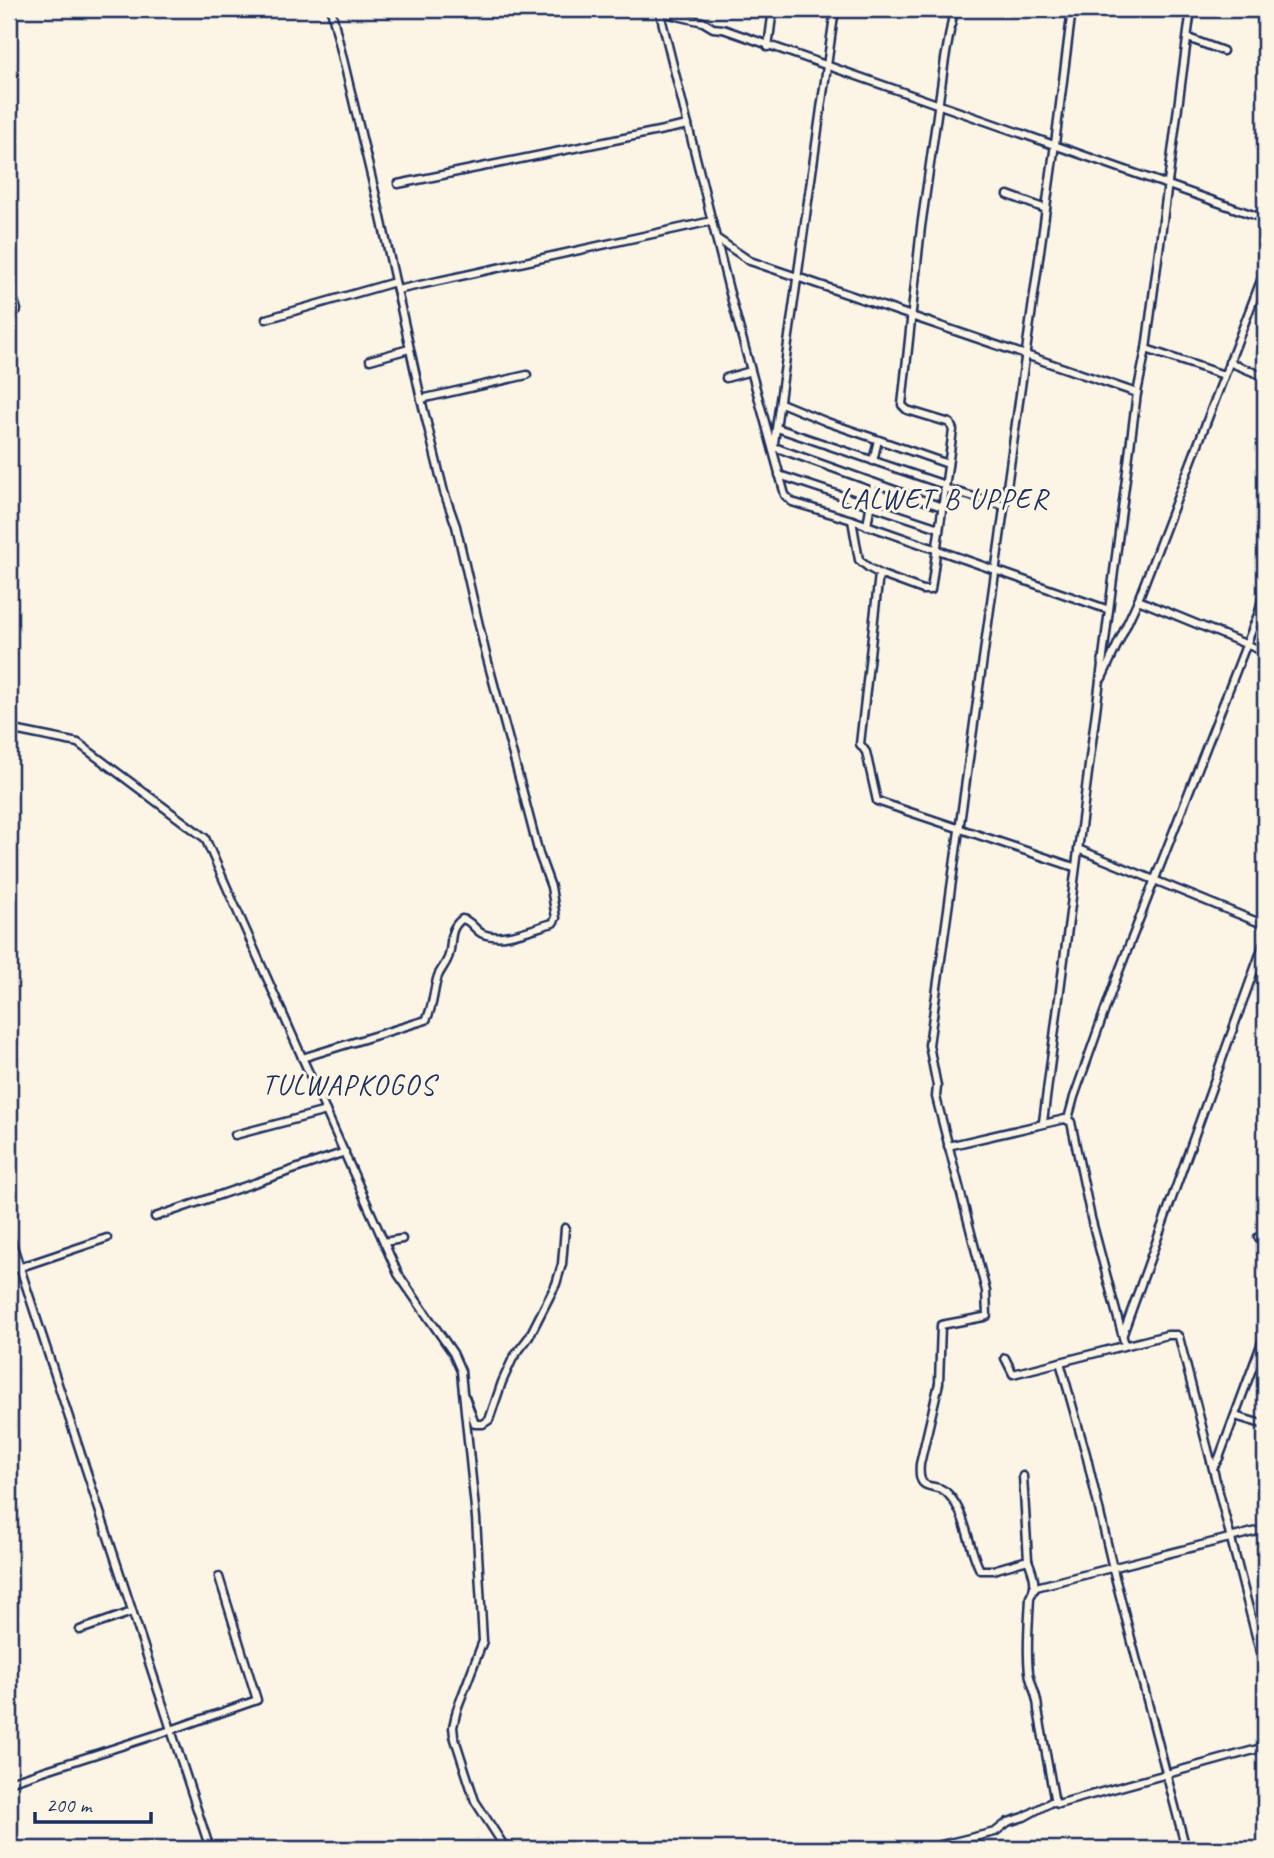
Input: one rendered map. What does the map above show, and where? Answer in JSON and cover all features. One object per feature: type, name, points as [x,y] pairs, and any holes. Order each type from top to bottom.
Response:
[{"type":"street","points":[[302,1058],[426,1020],[430,1014],[438,976],[449,956],[451,933],[461,919],[469,921],[479,933],[496,937],[553,923],[556,918],[551,887],[539,854],[501,713],[456,526],[444,492],[331,9]]},
{"type":"street","points":[[768,47],[773,9]]},
{"type":"street","points":[[773,449],[835,9]]},
{"type":"street","points":[[852,520],[859,560],[880,574],[930,591],[952,425],[907,410],[902,405],[939,105],[954,9]]},
{"type":"street","points":[[1028,1560],[993,1570],[980,1570],[956,1504],[946,1491],[924,1484],[919,1477],[939,1383],[941,1325],[984,1317],[988,1312],[986,1291],[936,1097],[937,1086],[929,1045],[1072,9]]},
{"type":"street","points":[[1043,1122],[1137,393],[1146,349],[1191,9]]},
{"type":"street","points":[[1109,610],[852,520],[792,502],[785,495],[716,238],[659,10],[723,29],[827,68],[1055,144],[1265,219]]},
{"type":"street","points":[[1188,38],[1223,51]]},
{"type":"street","points":[[398,184],[688,125]]},
{"type":"street","points":[[1008,195],[1046,209]]},
{"type":"street","points":[[397,290],[712,221]]},
{"type":"street","points":[[716,238],[751,261],[1137,393]]},
{"type":"street","points":[[1101,680],[1138,600],[1265,270]]},
{"type":"street","points":[[266,319],[395,282]]},
{"type":"street","points":[[9,285],[17,310]]},
{"type":"street","points":[[370,360],[409,349]]},
{"type":"street","points":[[1146,349],[1224,375]]},
{"type":"street","points":[[1229,362],[1265,377]]},
{"type":"street","points":[[726,378],[751,371]]},
{"type":"street","points":[[421,399],[527,375]]},
{"type":"street","points":[[781,403],[948,464]]},
{"type":"street","points":[[777,428],[1004,506]]},
{"type":"street","points":[[873,461],[878,440]]},
{"type":"street","points":[[773,449],[942,507]]},
{"type":"street","points":[[779,475],[939,528]]},
{"type":"street","points":[[867,526],[874,483]]},
{"type":"street","points":[[880,574],[860,744],[866,752],[875,796],[881,803],[1074,867]]},
{"type":"street","points":[[1125,1345],[1091,1218],[1071,1122],[1068,1119],[1073,1097],[1116,979],[1259,612],[1265,586]]},
{"type":"street","points":[[1138,600],[1265,652]]},
{"type":"street","points":[[9,729],[78,743],[205,838],[384,1242],[409,1291],[456,1360],[463,1393],[476,1518],[483,1641],[457,1709],[453,1727],[475,1801],[506,1849]]},
{"type":"street","points":[[1078,849],[1265,925]]},
{"type":"street","points":[[1123,1334],[1265,940]]},
{"type":"street","points":[[235,1135],[326,1111]]},
{"type":"street","points":[[948,1146],[1043,1122],[1068,1119]]},
{"type":"street","points":[[155,1217],[345,1152]]},
{"type":"street","points":[[463,1393],[475,1424],[483,1424],[489,1420],[513,1358],[530,1337],[556,1284],[562,1264],[565,1228]]},
{"type":"street","points":[[9,1234],[210,1849]]},
{"type":"street","points":[[9,1271],[107,1238]]},
{"type":"street","points":[[384,1242],[402,1239]]},
{"type":"street","points":[[1213,1468],[1265,1334]]},
{"type":"street","points":[[1005,1357],[1013,1374],[1167,1335],[1180,1337],[1265,1671]]},
{"type":"street","points":[[1060,1362],[1086,1454],[1186,1849]]},
{"type":"street","points":[[1235,1416],[1265,1425]]},
{"type":"street","points":[[1023,1476],[1028,1560],[1035,1590]]},
{"type":"street","points":[[1265,1529],[1036,1587],[1030,1597],[1028,1664],[1030,1680],[1038,1698],[1038,1710],[1055,1800],[1058,1804],[1265,1747]]},
{"type":"street","points":[[9,1782],[257,1700],[219,1577]]},
{"type":"street","points":[[80,1630],[132,1612]]},
{"type":"street","points":[[925,1849],[995,1832],[1008,1822],[1024,1817],[1055,1800]]},
{"type":"street","points":[[9,1835],[13,1849]]},
{"type":"district","name":"LALWET B UPPER","points":[[944,498]]},
{"type":"district","name":"TULWAPKOGOS","points":[[349,1084]]}]
